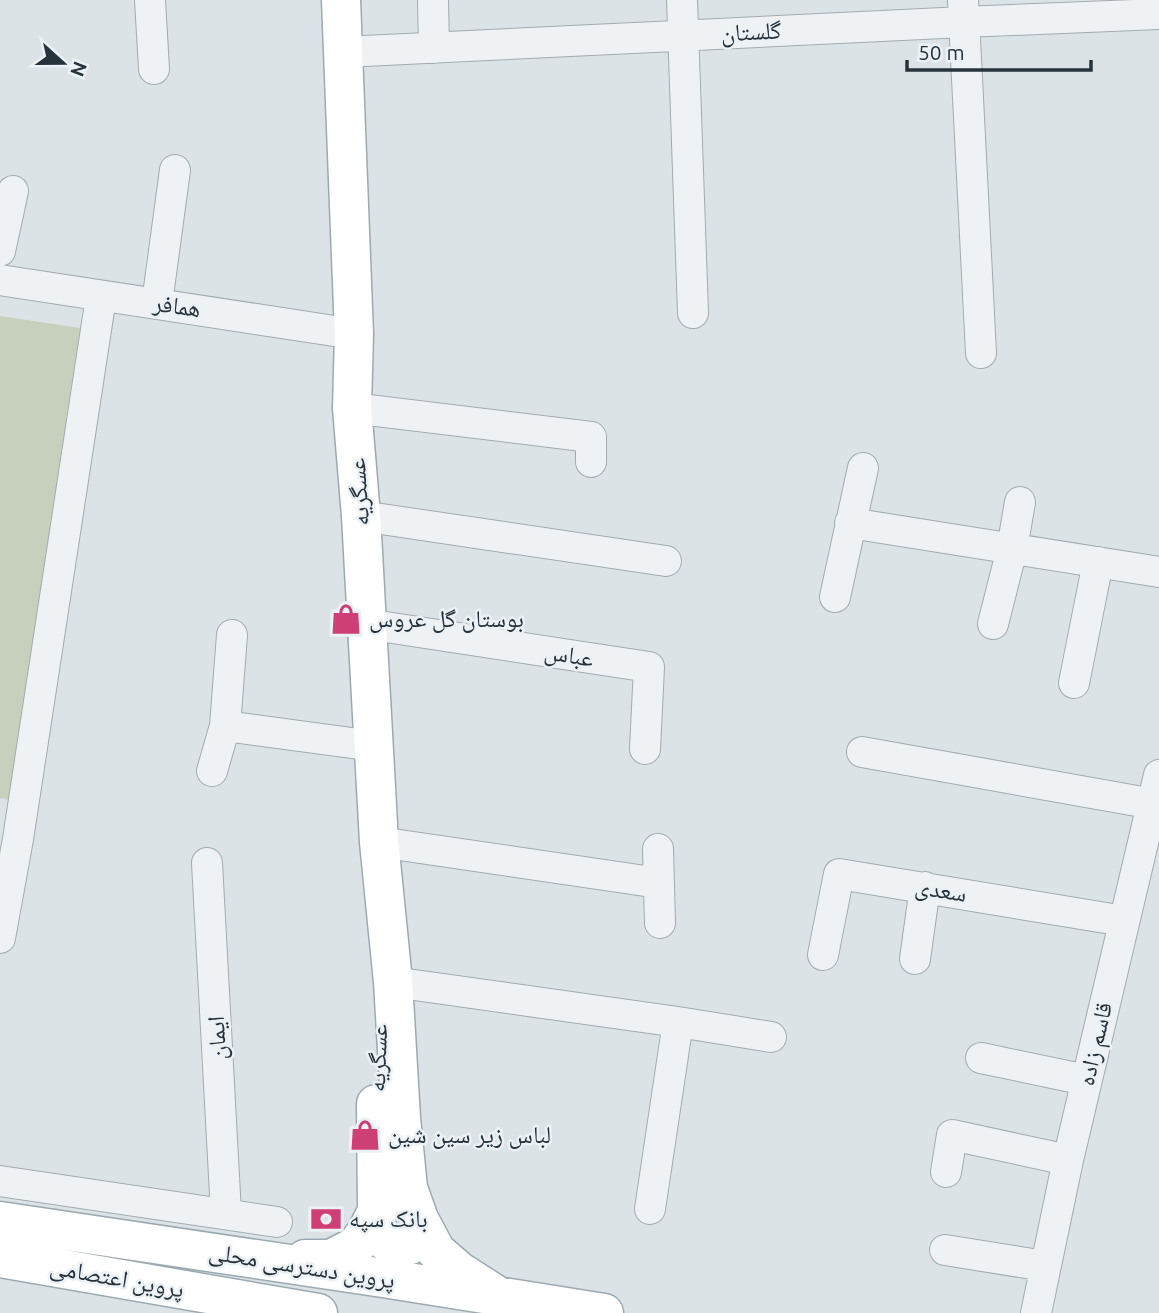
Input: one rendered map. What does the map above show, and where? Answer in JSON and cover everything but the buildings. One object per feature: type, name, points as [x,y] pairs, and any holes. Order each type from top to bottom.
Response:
[{"type":"main road","name":"عسگریه","points":[[341,0],[354,334],[352,408],[361,516],[379,842],[393,982],[408,1188],[419,1219],[436,1251],[459,1271],[498,1296]]},
{"type":"main road","name":"عسگریه","points":[[264,1260],[331,1259],[356,1246],[377,1211],[378,1018],[393,982]]},
{"type":"main road","points":[[377,1211],[377,1229],[386,1241],[397,1247],[410,1245],[417,1235],[419,1219]]},
{"type":"main road","name":"پروین دسترسی محلی","points":[[0,1221],[604,1313]]},
{"type":"main road","name":"پروین اعتصامی","points":[[0,1258],[317,1313]]},
{"type":"street","points":[[150,0],[154,69]]},
{"type":"street","points":[[433,0],[434,48]]},
{"type":"street","points":[[682,0],[693,313]]},
{"type":"street","points":[[964,11],[981,353]]},
{"type":"street","name":"گلستان","points":[[343,52],[683,36],[964,11],[1159,14]]},
{"type":"street","points":[[157,303],[175,170]]},
{"type":"street","points":[[0,251],[13,191]]},
{"type":"street","name":"همافر","points":[[0,280],[354,334]]},
{"type":"street","points":[[0,938],[9,837],[101,297]]},
{"type":"street","points":[[352,408],[591,437],[591,462]]},
{"type":"street","points":[[835,597],[863,468]]},
{"type":"street","points":[[993,624],[1012,549],[1020,502]]},
{"type":"street","points":[[361,516],[666,561]]},
{"type":"street","points":[[850,523],[1159,572]]},
{"type":"street","points":[[1074,682],[1098,562]]},
{"type":"street","name":"عباس","points":[[366,624],[649,667],[645,750]]},
{"type":"street","points":[[212,771],[225,726],[232,635]]},
{"type":"street","points":[[225,726],[374,746]]},
{"type":"street","points":[[862,752],[1155,804]]},
{"type":"street","name":"قاسم زاده","points":[[1036,1313],[1086,1080],[1155,804],[1159,775]]},
{"type":"street","points":[[379,842],[659,883]]},
{"type":"street","points":[[658,849],[660,923]]},
{"type":"street","name":"ایمان","points":[[207,863],[226,1213]]},
{"type":"street","name":"سعدی","points":[[823,954],[839,874],[1124,921]]},
{"type":"street","points":[[915,959],[925,887]]},
{"type":"street","points":[[393,982],[771,1037]]},
{"type":"street","points":[[650,1209],[678,1022]]},
{"type":"street","points":[[981,1058],[1086,1080]]},
{"type":"street","points":[[946,1172],[952,1135],[1068,1160]]},
{"type":"street","points":[[0,1181],[277,1222]]},
{"type":"street","points":[[945,1250],[1045,1266]]},
{"type":"green space","points":[[0,316],[80,328],[9,800],[0,798]]},
{"type":"place","name":"بوستان گل عروس","points":[[346,619]]},
{"type":"place","name":"لباس زیر سین شین","points":[[365,1135]]},
{"type":"place","name":"بانک سپه","points":[[326,1219]]}]
